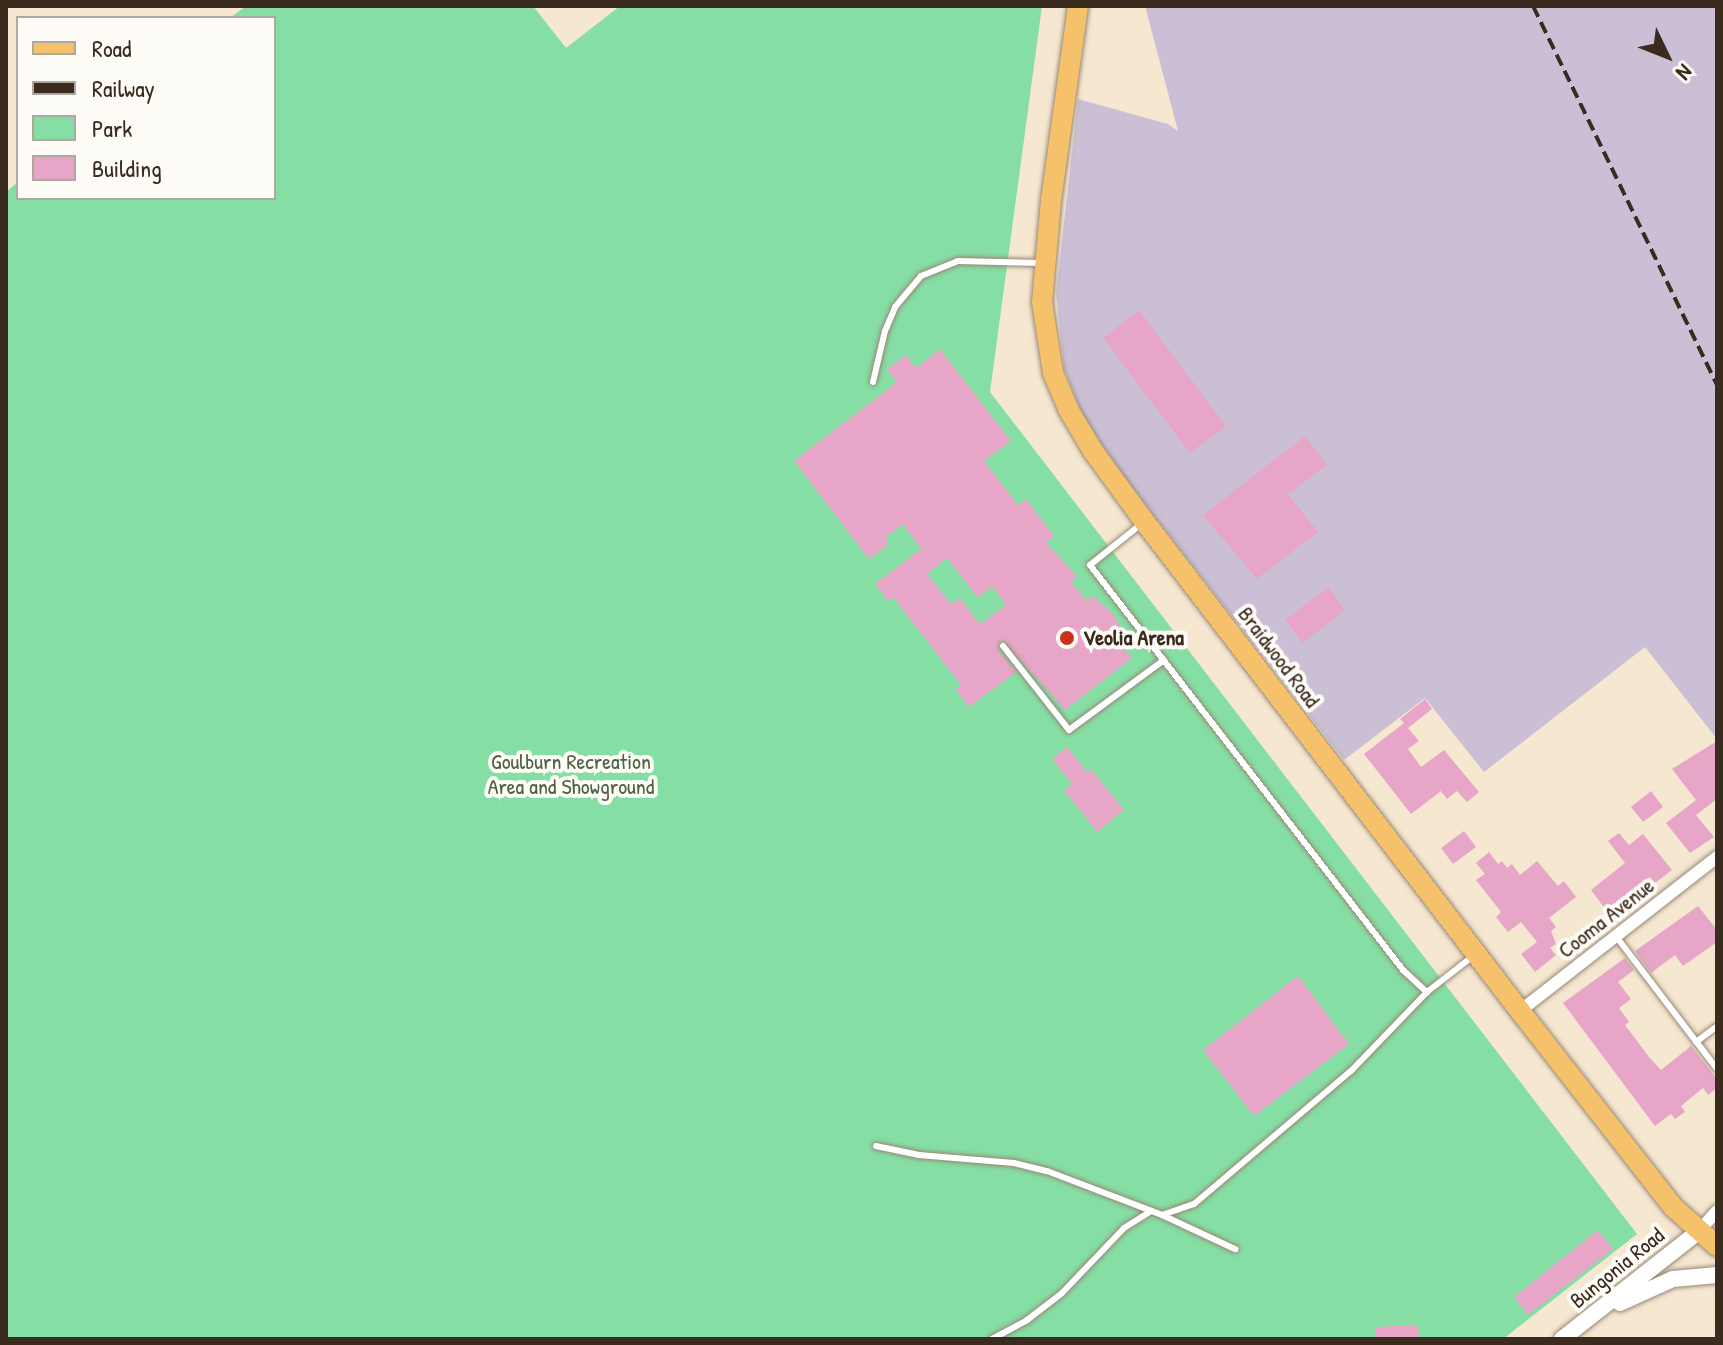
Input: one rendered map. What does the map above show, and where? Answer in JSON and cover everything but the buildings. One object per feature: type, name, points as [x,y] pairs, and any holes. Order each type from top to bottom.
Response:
[{"type":"main road","name":"Braidwood Road","points":[[1078,6],[1044,263],[1043,314],[1053,373],[1068,409],[1093,451],[1144,521],[1475,953],[1673,1207],[1717,1246]]},
{"type":"street","name":"Cooma Avenue","points":[[1520,1011],[1717,857]]},
{"type":"street","points":[[1698,1232],[1717,1211]]},
{"type":"street","name":"Bungonia Road","points":[[1563,1339],[1698,1232]]},
{"type":"street","points":[[1589,1319],[1673,1279],[1717,1275]]},
{"type":"lane","points":[[873,382],[885,331],[895,307],[921,276],[958,261],[1044,263]]},
{"type":"lane","points":[[1144,521],[1090,565],[1403,970],[1427,992]]},
{"type":"lane","points":[[1003,646],[1069,730],[1164,660]]},
{"type":"lane","points":[[1615,935],[1717,1069]]},
{"type":"lane","points":[[1162,1215],[1180,1211],[1204,1196],[1351,1071],[1427,992],[1475,953]]},
{"type":"lane","points":[[1696,1042],[1717,1026]]},
{"type":"lane","points":[[876,1146],[919,1155],[1014,1163],[1047,1171],[1162,1215],[1235,1249]]},
{"type":"lane","points":[[992,1339],[1027,1320],[1061,1294],[1124,1228],[1151,1211]]},
{"type":"shaded area","points":[[1145,6],[1717,6],[1717,739],[1645,647],[1484,772],[1425,698],[1344,760],[1121,473],[1084,418],[1064,368],[1056,294],[1078,99],[1168,124],[1178,131]]},
{"type":"green space","name":"Goulburn Recreation Area and Showground","points":[[246,6],[533,6],[566,48],[620,6],[1042,6],[990,392],[1637,1234],[1503,1339],[6,1339],[6,192],[16,184],[16,200],[276,200],[276,16],[233,16]]},
{"type":"railway","points":[[1533,6],[1717,385]]},
{"type":"place","name":"Veolia Arena","points":[[1067,638]]}]
